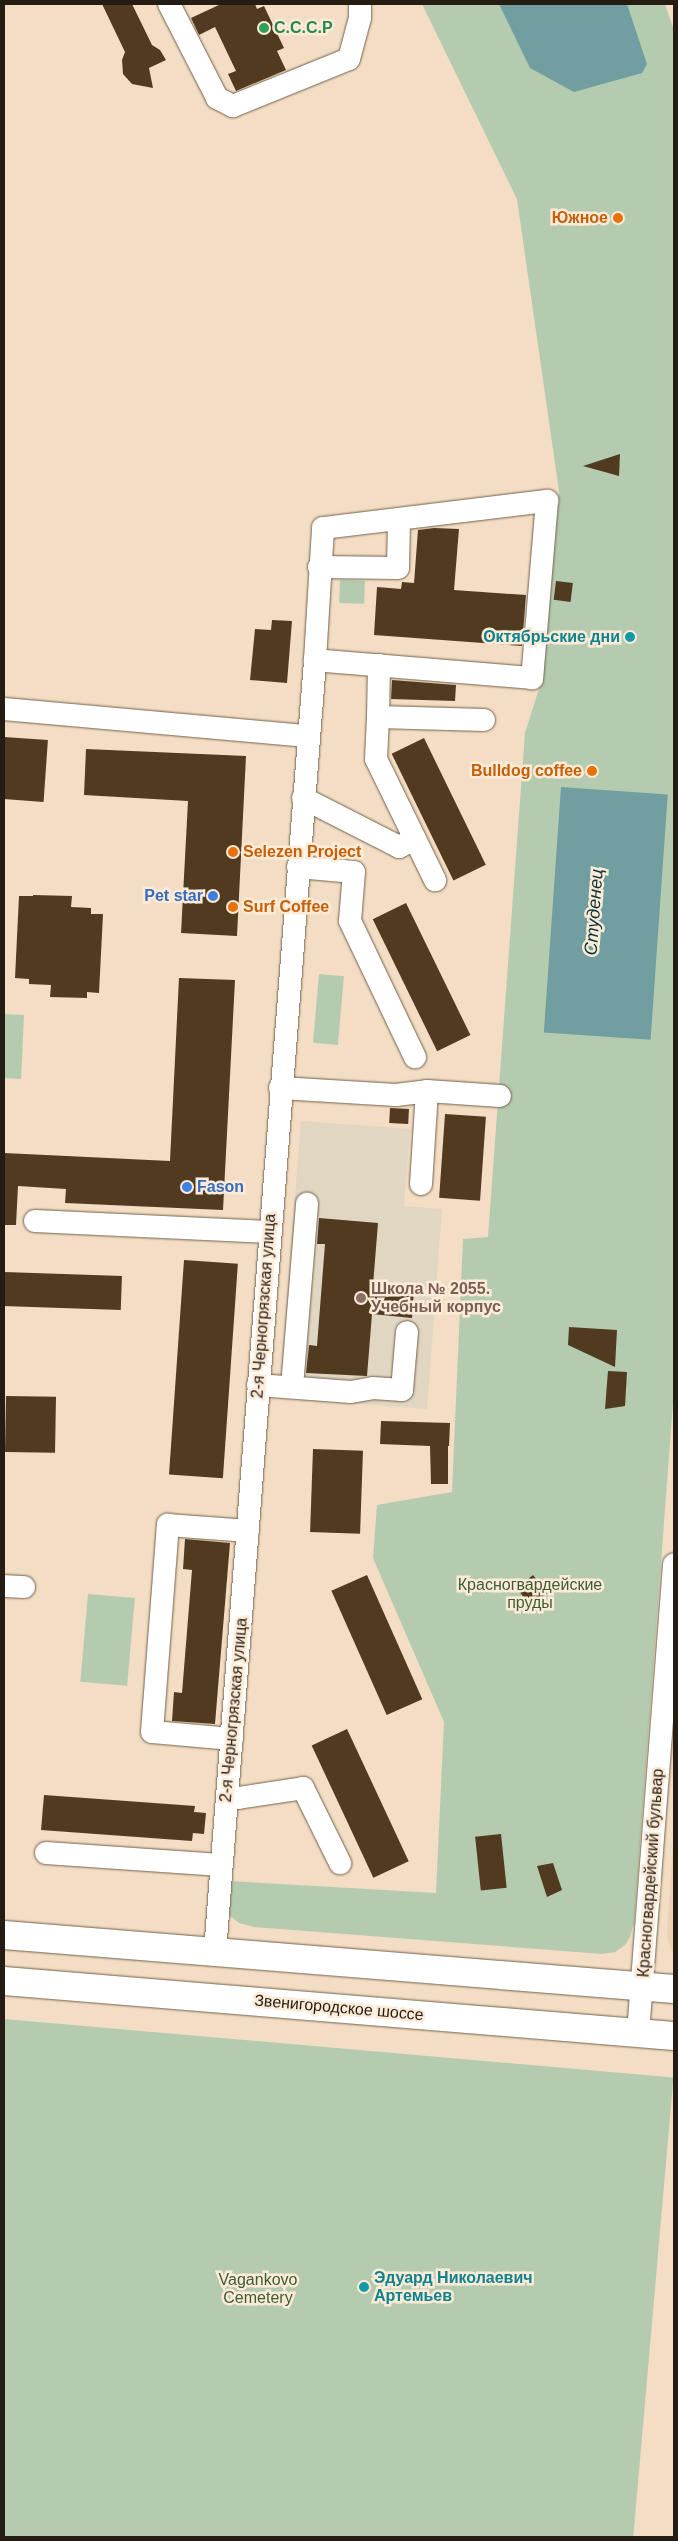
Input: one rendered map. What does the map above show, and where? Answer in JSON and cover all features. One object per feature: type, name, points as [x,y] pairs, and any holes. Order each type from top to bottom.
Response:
[{"type":"main road","points":[[4,1935],[674,1989]]},
{"type":"main road","name":"Звенигородское шоссе","points":[[4,1980],[674,2036]]},
{"type":"street","points":[[169,4],[217,98],[233,106],[349,59],[360,18],[360,4]]},
{"type":"street","points":[[315,660],[532,678],[547,501],[399,519],[398,568],[319,567]]},
{"type":"street","name":"2-я Черногрязская улица","points":[[215,1952],[280,1088],[315,660],[319,567],[323,528],[399,519]]},
{"type":"street","points":[[379,665],[376,759],[435,880]]},
{"type":"street","points":[[4,709],[308,736]]},
{"type":"street","points":[[378,717],[484,720]]},
{"type":"street","points":[[303,798],[399,847],[415,839]]},
{"type":"street","points":[[298,867],[354,872],[350,921],[415,1057]]},
{"type":"street","points":[[280,1088],[396,1095],[427,1092],[500,1096]]},
{"type":"street","points":[[421,1184],[427,1092]]},
{"type":"street","points":[[292,1387],[307,1204]]},
{"type":"street","points":[[35,1221],[269,1232]]},
{"type":"street","points":[[258,1385],[351,1392],[373,1388],[402,1390],[407,1332]]},
{"type":"street","points":[[232,1738],[152,1732],[152,1722],[168,1525],[248,1531]]},
{"type":"street","name":"Красногвардейский бульвар","points":[[638,2032],[674,1564]]},
{"type":"street","points":[[227,1797],[238,1798],[303,1788],[340,1863]]},
{"type":"street","points":[[46,1853],[221,1865]]},
{"type":"shaded area","name":"Школа № 2055. Учебный корпус","points":[[301,1121],[410,1129],[404,1206],[442,1209],[427,1409],[279,1398]]},
{"type":"shaded area","points":[[674,1835],[674,1954],[668,1942],[667,1929]]},
{"type":"green space","name":"Красногвардейские пруды","points":[[422,4],[665,4],[674,30],[674,1389],[634,1923],[630,1937],[625,1945],[615,1952],[602,1954],[254,1927],[239,1923],[229,1915],[226,1905],[228,1881],[436,1893],[444,1722],[373,1558],[377,1505],[452,1492],[463,1239],[488,1237],[525,733],[541,682],[559,491],[517,199]]},
{"type":"green space","points":[[340,580],[365,581],[364,604],[339,603]]},
{"type":"green space","points":[[319,974],[344,976],[338,1045],[313,1043]]},
{"type":"green space","points":[[4,1014],[24,1015],[21,1079],[4,1078]]},
{"type":"green space","points":[[88,1594],[135,1598],[127,1686],[80,1682]]},
{"type":"green space","name":"Vagankovo Cemetery","points":[[4,2019],[673,2078],[633,2537],[4,2537]]},
{"type":"water","points":[[499,4],[627,4],[647,64],[642,73],[574,92],[530,68]]},
{"type":"water","name":"Студенец","points":[[561,787],[668,794],[651,1040],[544,1032]]},
{"type":"building","points":[[102,4],[132,4],[152,45],[160,50],[166,60],[149,68],[153,88],[132,84],[123,74],[122,60],[125,52]]},
{"type":"building","points":[[221,4],[255,4],[257,9],[264,6],[284,48],[277,51],[286,70],[236,91],[228,74],[236,71],[215,27],[199,35],[191,18]]},
{"type":"building","points":[[620,454],[619,476],[583,466]]},
{"type":"building","points":[[434,528],[459,529],[454,590],[526,595],[522,646],[374,635],[377,587],[401,589],[402,582],[414,583],[418,530]]},
{"type":"building","points":[[556,581],[573,583],[571,602],[554,600]]},
{"type":"building","points":[[272,620],[292,621],[287,683],[250,680],[255,629],[271,630]]},
{"type":"building","points":[[392,680],[456,685],[455,701],[391,699]]},
{"type":"building","points":[[4,737],[48,740],[44,802],[4,799]]},
{"type":"building","points":[[424,738],[486,865],[453,881],[392,754]]},
{"type":"building","points":[[86,749],[246,756],[237,936],[181,933],[188,801],[84,795]]},
{"type":"building","points":[[19,896],[72,896],[71,907],[91,908],[91,914],[103,914],[99,993],[87,992],[87,998],[50,997],[51,985],[29,984],[29,979],[15,978]]},
{"type":"building","points":[[406,903],[470,1035],[437,1051],[373,919]]},
{"type":"building","points":[[179,978],[235,980],[223,1210],[65,1203],[66,1189],[18,1186],[16,1225],[4,1225],[4,1153],[170,1161]]},
{"type":"building","points":[[390,1108],[409,1109],[408,1124],[389,1123]]},
{"type":"building","points":[[445,1114],[486,1117],[480,1201],[439,1198]]},
{"type":"building","points":[[319,1218],[378,1223],[373,1285],[414,1288],[412,1318],[372,1314],[367,1376],[306,1373],[309,1345],[317,1346],[325,1244],[317,1244]]},
{"type":"building","points":[[184,1260],[238,1264],[223,1478],[169,1474]]},
{"type":"building","points":[[4,1272],[122,1276],[121,1310],[4,1306]]},
{"type":"building","points":[[569,1327],[617,1330],[615,1367],[568,1345]]},
{"type":"building","points":[[608,1371],[627,1372],[625,1406],[605,1409]]},
{"type":"building","points":[[6,1396],[56,1397],[55,1453],[5,1452]]},
{"type":"building","points":[[381,1421],[450,1423],[448,1484],[431,1484],[430,1446],[380,1444]]},
{"type":"building","points":[[313,1449],[363,1451],[360,1534],[310,1532]]},
{"type":"building","points":[[185,1539],[230,1543],[215,1724],[172,1721],[174,1692],[182,1693],[192,1570],[183,1569]]},
{"type":"building","points":[[367,1575],[422,1699],[387,1715],[331,1591]]},
{"type":"building","points":[[533,1575],[547,1593],[531,1606],[516,1588]]},
{"type":"building","points":[[347,1729],[409,1861],[373,1878],[312,1745]]},
{"type":"building","points":[[44,1795],[195,1806],[194,1812],[206,1813],[204,1834],[193,1833],[192,1841],[41,1830]]},
{"type":"building","points":[[501,1834],[507,1888],[481,1890],[475,1837]]},
{"type":"building","points":[[553,1863],[562,1890],[547,1897],[537,1866]]},
{"type":"place","name":"С.С.С.Р","points":[[264,28]]},
{"type":"place","name":"Южное","points":[[618,218]]},
{"type":"place","name":"Октябрьские дни","points":[[630,637]]},
{"type":"place","name":"Bulldog coffee","points":[[592,771]]},
{"type":"place","name":"Selezen Project","points":[[233,852]]},
{"type":"place","name":"Pet star","points":[[213,896]]},
{"type":"place","name":"Surf Coffee","points":[[233,907]]},
{"type":"place","name":"Fason","points":[[187,1187]]},
{"type":"place","name":"Школа № 2055. Учебный корпус","points":[[361,1298]]},
{"type":"place","name":"Эдуард Николаевич Артемьев","points":[[364,2287]]}]
